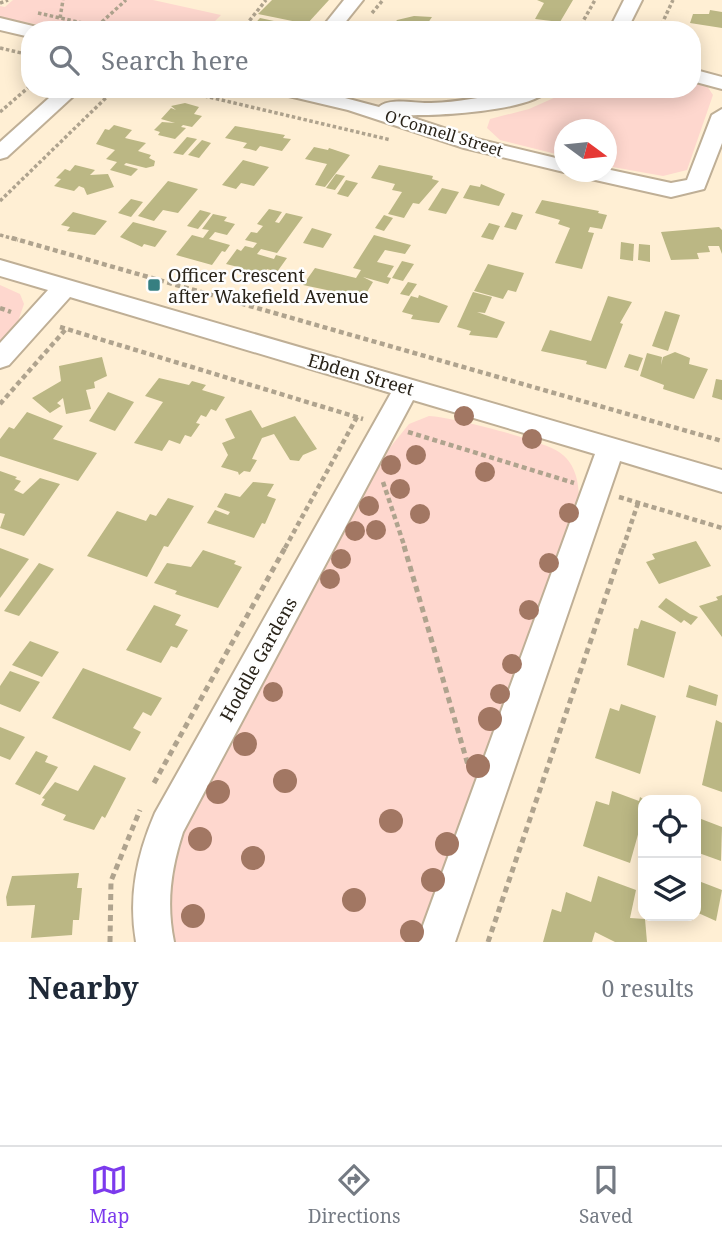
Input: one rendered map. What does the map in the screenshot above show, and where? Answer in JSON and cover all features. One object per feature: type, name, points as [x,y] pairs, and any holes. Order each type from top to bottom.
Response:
[{"type":"street","points":[[336,21],[354,0]]},
{"type":"street","points":[[622,21],[633,0]]},
{"type":"street","points":[[0,24],[21,29]]},
{"type":"street","points":[[701,77],[722,83]]},
{"type":"street","points":[[0,153],[61,98]]},
{"type":"street","name":"O'Connell Street","points":[[321,98],[354,106],[471,144],[554,163]]},
{"type":"street","points":[[354,106],[417,110],[474,106],[515,98]]},
{"type":"street","points":[[471,144],[474,106]]},
{"type":"street","points":[[617,178],[671,190],[696,184],[722,115]]},
{"type":"street","name":"Ebden Street","points":[[0,268],[722,481]]},
{"type":"street","points":[[0,359],[65,287]]},
{"type":"street","name":"Hoddle Gardens","points":[[155,942],[149,893],[154,863],[168,825],[407,387]]},
{"type":"street","points":[[436,942],[611,449]]},
{"type":"path","points":[[0,4],[8,0]]},
{"type":"path","points":[[60,18],[63,0]]},
{"type":"path","points":[[103,21],[126,0]]},
{"type":"path","points":[[249,21],[266,0]]},
{"type":"path","points":[[583,21],[595,0]]},
{"type":"path","points":[[663,21],[673,0]]},
{"type":"path","points":[[0,4],[12,7]]},
{"type":"path","points":[[36,12],[74,21]]},
{"type":"path","points":[[0,48],[21,53]]},
{"type":"path","points":[[0,112],[21,94]]},
{"type":"path","points":[[0,201],[106,98]]},
{"type":"path","points":[[0,235],[722,441]]},
{"type":"path","points":[[0,404],[66,328]]},
{"type":"path","points":[[372,451],[412,572],[469,769]]},
{"type":"path","points":[[488,942],[638,502]]},
{"type":"shaded area","points":[[13,0],[153,0],[221,15],[215,21],[21,22],[0,18],[0,6],[5,7]]},
{"type":"shaded area","points":[[701,84],[707,86],[713,95],[687,170],[663,176],[617,168],[617,119],[554,119],[554,154],[500,140],[487,128],[490,119],[529,109],[554,98],[701,98]]},
{"type":"shaded area","points":[[0,285],[20,294],[24,304],[16,327],[0,345]]},
{"type":"shaded area","points":[[429,416],[496,430],[535,441],[559,452],[574,471],[579,495],[419,933],[414,942],[172,942],[167,902],[172,866],[180,840],[388,450],[409,424]]},
{"type":"building","points":[[272,0],[329,0],[310,21],[292,21],[258,14]]},
{"type":"building","points":[[537,0],[573,0],[561,21],[535,19],[544,3]]},
{"type":"building","points":[[710,10],[722,12],[722,28],[701,25],[701,21],[691,21],[693,14],[709,14]]},
{"type":"building","points":[[414,16],[432,17],[429,21],[397,20]]},
{"type":"building","points":[[185,103],[199,107],[194,114],[202,116],[192,127],[183,125],[181,127],[186,128],[175,139],[158,135],[160,132],[154,130],[162,122],[175,123],[161,119],[171,108],[176,110],[171,106]]},
{"type":"building","points":[[114,125],[132,130],[125,138],[146,143],[138,151],[151,155],[149,158],[155,161],[154,166],[146,168],[126,163],[124,165],[138,169],[131,176],[110,170],[117,162],[106,159],[115,150],[96,144],[105,129],[109,130]]},
{"type":"building","points":[[235,126],[285,135],[283,138],[291,139],[282,151],[260,146],[256,151],[243,148],[247,143],[225,138]]},
{"type":"building","points":[[187,137],[197,139],[183,155],[173,153]]},
{"type":"building","points":[[202,140],[211,143],[199,158],[188,155]]},
{"type":"building","points":[[314,147],[329,148],[350,155],[325,187],[315,185],[327,164],[305,159]]},
{"type":"building","points":[[243,160],[269,167],[254,186],[241,183],[236,189],[222,185]]},
{"type":"building","points":[[75,165],[95,170],[90,175],[108,174],[114,187],[87,195],[84,188],[79,186],[74,191],[54,186],[61,179],[56,178],[65,169],[70,171]]},
{"type":"building","points":[[379,165],[433,176],[432,179],[439,181],[419,204],[413,203],[404,218],[388,214],[402,192],[392,190],[395,184],[371,178]]},
{"type":"building","points":[[336,174],[345,176],[335,190],[326,188]]},
{"type":"building","points":[[346,180],[358,183],[348,197],[337,194]]},
{"type":"building","points":[[168,181],[198,189],[178,213],[163,210],[154,221],[138,216]]},
{"type":"building","points":[[481,184],[505,194],[499,206],[463,198],[470,185],[480,187]]},
{"type":"building","points":[[442,188],[459,192],[446,214],[428,210]]},
{"type":"building","points":[[131,199],[143,202],[131,217],[118,213]]},
{"type":"building","points":[[542,200],[607,215],[602,229],[590,227],[588,232],[594,233],[582,269],[555,263],[570,228],[558,224],[560,220],[535,213]]},
{"type":"building","points":[[269,209],[282,212],[275,222],[279,223],[286,213],[303,217],[277,253],[261,249],[257,254],[274,259],[276,255],[287,258],[277,272],[267,269],[264,274],[254,272],[252,275],[236,271],[238,267],[226,264],[237,249],[241,251],[245,246],[253,248],[257,243],[245,240],[251,232],[257,233],[263,226],[257,224]]},
{"type":"building","points":[[200,210],[211,213],[198,229],[187,226]]},
{"type":"building","points":[[73,212],[107,221],[95,235],[67,231],[70,227],[61,225]]},
{"type":"building","points":[[512,212],[523,215],[516,230],[504,227]]},
{"type":"building","points":[[213,214],[227,217],[224,221],[235,224],[227,235],[215,232],[209,239],[230,245],[225,252],[222,251],[212,265],[176,255],[192,235],[203,238],[209,230],[202,229]]},
{"type":"building","points":[[384,215],[393,218],[384,231],[375,228]]},
{"type":"building","points":[[133,222],[167,231],[155,247],[144,244],[142,247],[120,237]]},
{"type":"building","points":[[489,223],[500,226],[493,240],[481,237]]},
{"type":"building","points":[[719,227],[722,230],[722,254],[719,246],[708,246],[710,252],[697,253],[699,259],[671,260],[661,232]]},
{"type":"building","points":[[312,228],[332,234],[323,248],[303,243]]},
{"type":"building","points":[[374,235],[411,245],[405,254],[385,250],[377,262],[394,266],[387,277],[391,278],[388,284],[363,277],[373,282],[361,302],[339,296],[341,293],[303,285],[315,268],[356,278],[361,270],[353,268]]},
{"type":"building","points":[[621,242],[634,244],[633,261],[620,259]]},
{"type":"building","points":[[639,244],[650,245],[650,262],[638,260]]},
{"type":"building","points":[[402,261],[414,264],[403,281],[392,278]]},
{"type":"building","points":[[488,264],[524,273],[516,292],[508,290],[503,299],[474,291]]},
{"type":"building","points":[[408,282],[417,284],[409,296],[400,294]]},
{"type":"building","points":[[473,292],[492,297],[485,313],[477,312],[505,322],[497,338],[469,335],[471,331],[457,327]]},
{"type":"building","points":[[419,295],[448,306],[439,323],[411,319],[413,315],[402,312],[411,296],[418,298]]},
{"type":"building","points":[[608,296],[632,302],[620,323],[623,324],[606,369],[586,364],[587,361],[541,351],[550,330],[591,341]]},
{"type":"building","points":[[665,311],[680,315],[668,351],[652,346]]},
{"type":"building","points":[[675,352],[690,358],[689,364],[708,369],[694,399],[663,389],[664,385],[640,376],[647,353],[662,357],[661,365],[663,357]]},
{"type":"building","points":[[629,354],[643,358],[638,371],[624,367]]},
{"type":"building","points":[[102,357],[107,376],[94,382],[95,388],[86,390],[91,409],[66,414],[63,398],[57,403],[61,406],[50,413],[32,398],[61,381],[59,366]]},
{"type":"building","points":[[159,378],[189,385],[192,381],[206,385],[202,390],[225,397],[216,411],[211,409],[206,417],[201,415],[196,423],[200,424],[191,437],[185,435],[180,444],[169,440],[162,451],[134,443],[163,402],[145,396]]},
{"type":"building","points":[[716,379],[722,380],[722,400],[712,397]]},
{"type":"building","points":[[108,392],[134,402],[115,431],[89,421]]},
{"type":"building","points":[[251,410],[262,428],[295,416],[317,449],[303,455],[299,461],[290,460],[274,434],[262,438],[252,459],[257,460],[250,472],[244,471],[239,475],[238,472],[221,467],[228,455],[222,443],[235,438],[225,419]]},
{"type":"building","points":[[27,412],[63,426],[53,439],[97,453],[78,481],[0,456],[0,439],[9,427],[14,429]]},
{"type":"building","points":[[0,471],[21,481],[14,490],[23,494],[40,478],[60,484],[24,536],[0,528],[5,514],[0,513]]},
{"type":"building","points":[[253,482],[274,484],[267,496],[276,499],[265,524],[262,523],[254,538],[207,523],[215,510],[228,515],[230,512],[217,507],[225,493],[240,497]]},
{"type":"building","points":[[168,498],[194,506],[168,547],[164,546],[147,577],[87,556],[117,511],[146,521],[150,514],[156,516]]},
{"type":"building","points":[[696,541],[711,566],[659,584],[646,562],[655,559],[652,554]]},
{"type":"building","points":[[0,548],[29,559],[0,598]]},
{"type":"building","points":[[203,550],[236,561],[234,564],[242,567],[218,608],[175,594],[177,591],[154,583],[167,563],[191,567]]},
{"type":"building","points":[[39,563],[54,569],[19,616],[4,611]]},
{"type":"building","points":[[722,595],[722,637],[699,606],[718,600],[716,597]]},
{"type":"building","points":[[666,598],[698,617],[691,625],[684,620],[681,623],[658,607]]},
{"type":"building","points":[[154,605],[181,615],[175,625],[188,630],[177,648],[171,646],[161,663],[126,650]]},
{"type":"building","points":[[641,620],[676,632],[664,678],[627,665],[634,628],[638,629]]},
{"type":"building","points":[[30,641],[59,652],[42,677],[12,665]]},
{"type":"building","points":[[83,668],[162,698],[151,716],[143,712],[133,728],[141,732],[130,751],[52,718]]},
{"type":"building","points":[[10,671],[40,682],[20,712],[0,704],[0,686]]},
{"type":"building","points":[[689,685],[718,695],[716,706],[686,697]]},
{"type":"building","points":[[621,704],[656,716],[640,774],[595,758],[610,708],[619,711]]},
{"type":"building","points":[[716,720],[722,723],[722,792],[702,785]]},
{"type":"building","points":[[0,727],[25,737],[10,760],[0,756]]},
{"type":"building","points":[[36,751],[48,756],[45,762],[58,767],[40,795],[15,784]]},
{"type":"building","points":[[94,765],[126,778],[105,818],[102,816],[94,830],[63,820],[66,815],[41,805],[45,799],[42,798],[55,782],[78,791]]},
{"type":"building","points":[[612,791],[638,801],[638,835],[630,863],[583,846],[596,801],[609,805]]},
{"type":"building","points":[[701,819],[722,827],[721,861],[701,854]]},
{"type":"building","points":[[79,873],[77,888],[82,888],[79,920],[73,920],[72,935],[31,938],[35,905],[7,906],[6,897],[12,876]]},
{"type":"building","points":[[598,876],[636,890],[630,918],[645,921],[647,942],[615,942],[595,932],[592,942],[543,942],[552,909],[561,912],[566,892],[591,902]]},
{"type":"building","points":[[701,882],[722,890],[716,921],[701,914]]},
{"type":"place","name":"Officer Crescent after Wakefield Avenue","points":[[154,285]]}]
